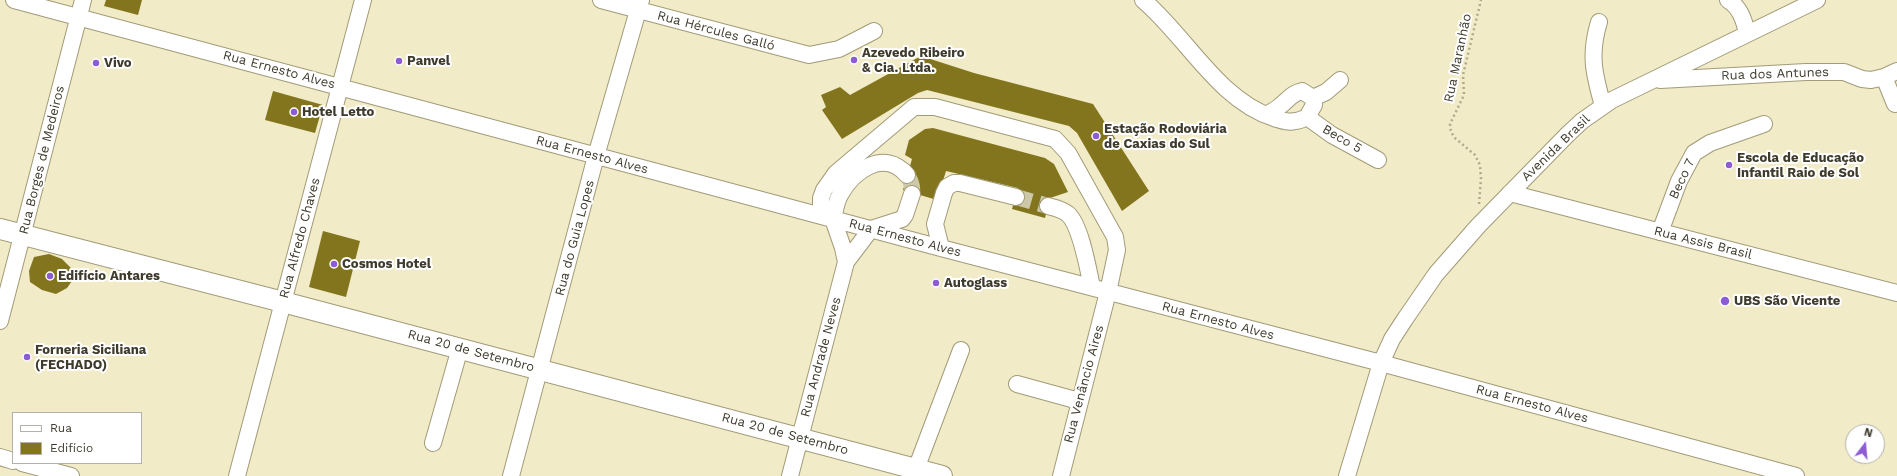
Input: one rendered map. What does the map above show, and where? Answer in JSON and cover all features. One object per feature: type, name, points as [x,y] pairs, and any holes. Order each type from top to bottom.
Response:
[{"type":"main road","name":"Rua 20 de Setembro","points":[[0,229],[460,348],[942,476]]},
{"type":"street","name":"Rua Ernesto Alves","points":[[14,0],[941,248],[1381,363],[1796,476]]},
{"type":"street","name":"Rua Borges de Medeiros","points":[[0,321],[83,0]]},
{"type":"street","name":"Rua Alfredo Chaves","points":[[237,476],[363,0]]},
{"type":"street","name":"Rua Hércules Galló","points":[[600,0],[640,5],[809,56],[839,49],[874,31]]},
{"type":"street","points":[[1143,0],[1222,84],[1247,106],[1266,115],[1284,121],[1295,122],[1307,117],[1314,105],[1313,98],[1302,91],[1297,92],[1280,107],[1266,115]]},
{"type":"street","points":[[1728,0],[1743,17],[1747,33]]},
{"type":"street","name":"Avenida Brasil","points":[[1347,476],[1381,363],[1392,339],[1436,274],[1478,226],[1568,134],[1582,121],[1603,106],[1650,80],[1817,0]]},
{"type":"street","name":"Rua do Guia Lopes","points":[[511,476],[596,156],[640,5]]},
{"type":"street","points":[[1599,22],[1592,50],[1592,62],[1603,106]]},
{"type":"street","name":"Rua dos Antunes","points":[[1650,80],[1806,72],[1844,72],[1862,79],[1871,80],[1891,74]]},
{"type":"street","points":[[1891,74],[1895,104]]},
{"type":"street","points":[[1313,98],[1326,92],[1340,80]]},
{"type":"street","name":"Rua Venâncio Aires","points":[[833,219],[824,212],[821,206],[821,198],[824,190],[836,173],[914,107],[935,107],[991,121],[1054,140],[1068,153],[1115,237],[1117,250],[1108,292],[1061,476]]},
{"type":"street","name":"Beco 5","points":[[1307,117],[1332,134],[1378,160]]},
{"type":"street","name":"Beco 7","points":[[1660,232],[1679,181],[1694,154],[1710,143],[1764,124]]},
{"type":"street","points":[[833,219],[840,194],[860,171],[868,165],[877,162],[894,165],[901,168],[907,175]]},
{"type":"street","points":[[941,248],[935,224],[947,187],[954,183],[960,183],[1016,197]]},
{"type":"street","name":"Rua Assis Brasil","points":[[1510,193],[1897,293]]},
{"type":"street","points":[[871,229],[902,219],[906,216],[912,194]]},
{"type":"street","points":[[1048,206],[1060,209],[1068,214],[1074,222],[1087,258],[1092,287]]},
{"type":"street","name":"Rua Andrade Neves","points":[[833,219],[846,262]]},
{"type":"street","name":"Rua Andrade Neves","points":[[790,476],[846,262],[871,229]]},
{"type":"street","points":[[433,443],[460,348]]},
{"type":"street","points":[[916,469],[962,350]]},
{"type":"street","points":[[1017,384],[1079,401]]},
{"type":"street","points":[[0,457],[12,461]]},
{"type":"street","points":[[26,464],[71,476]]},
{"type":"path","name":"Rua Maranhão","points":[[1478,226],[1481,179],[1480,165],[1475,155],[1455,138],[1451,132],[1450,124],[1464,95],[1464,75],[1481,0]]},
{"type":"building","points":[[106,0],[142,0],[138,15],[104,6]]},
{"type":"building","name":"Estação Rodoviária de Caxias do Sul","points":[[921,56],[974,73],[1093,104],[1149,191],[1122,211],[1077,133],[1069,126],[927,90],[918,93],[842,139],[822,110],[826,107],[821,95],[840,87],[850,95]]},
{"type":"building","name":"Hotel Letto","points":[[273,91],[323,105],[315,133],[265,120]]},
{"type":"building","points":[[933,128],[1045,158],[1054,164],[1068,192],[1050,198],[1045,218],[1012,209],[1018,188],[946,171],[937,200],[903,190],[912,159],[905,155],[909,140],[925,129]]},
{"type":"building","name":"Cosmos Hotel","points":[[323,231],[360,241],[346,297],[309,287]]},
{"type":"building","name":"Edifício Antares","points":[[49,254],[62,259],[71,268],[72,281],[67,288],[56,294],[42,290],[30,282],[29,271],[34,257]]},
{"type":"tunnel","points":[[907,175],[910,179],[912,194]]},
{"type":"tunnel","points":[[1016,197],[1048,206]]},
{"type":"place","name":"Azevedo Ribeiro & Cia. Ltda.","points":[[854,60]]},
{"type":"place","name":"Panvel","points":[[399,61]]},
{"type":"place","name":"Vivo","points":[[96,63]]},
{"type":"place","name":"Hotel Letto","points":[[294,112]]},
{"type":"place","name":"Estação Rodoviária de Caxias do Sul","points":[[1096,136]]},
{"type":"place","name":"Escola de Educação Infantil Raio de Sol","points":[[1729,165]]},
{"type":"place","name":"Cosmos Hotel","points":[[334,264]]},
{"type":"place","name":"Edifício Antares","points":[[50,276]]},
{"type":"place","name":"Autoglass","points":[[936,283]]},
{"type":"place","name":"UBS São Vicente","points":[[1725,301]]},
{"type":"place","name":"Forneria Siciliana (FECHADO)","points":[[27,357]]}]
